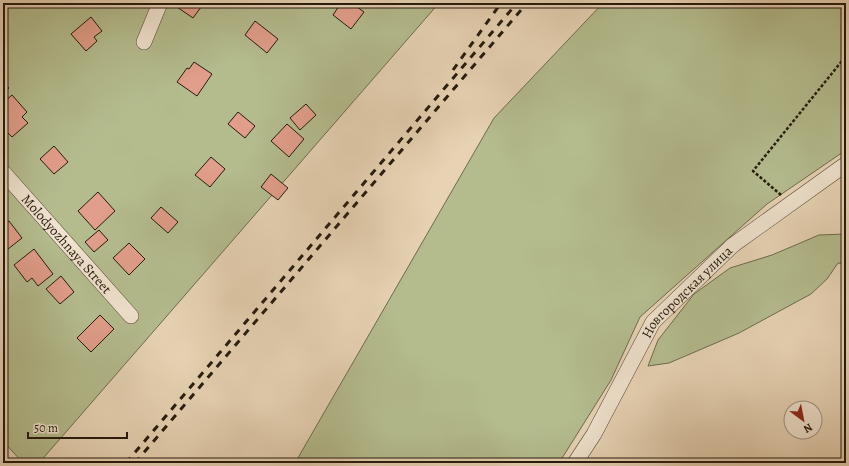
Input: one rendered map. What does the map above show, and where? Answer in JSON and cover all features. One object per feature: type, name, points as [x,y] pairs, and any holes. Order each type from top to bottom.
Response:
[{"type":"street","points":[[144,42],[160,3]]},
{"type":"street","name":"Новгородская улица","points":[[575,463],[594,434],[654,322],[733,245],[846,164]]},
{"type":"street","name":"Molodyozhnaya Street","points":[[3,172],[131,316]]},
{"type":"path","points":[[792,203],[753,172],[846,56]]},
{"type":"green space","points":[[3,3],[439,3],[39,463],[23,463],[3,441]]},
{"type":"green space","points":[[603,3],[846,3],[846,150],[767,204],[640,317],[611,380],[559,463],[295,463],[494,118]]},
{"type":"green space","points":[[846,234],[846,264],[838,263],[827,279],[811,294],[739,333],[669,363],[648,366],[658,340],[694,294],[730,268],[772,255],[819,235]]},
{"type":"building","points":[[175,3],[204,3],[193,18],[174,5]]},
{"type":"building","points":[[341,3],[352,3],[364,12],[351,29],[333,15]]},
{"type":"building","points":[[91,17],[102,31],[94,37],[97,41],[86,51],[71,34]]},
{"type":"building","points":[[255,21],[278,39],[267,53],[245,35]]},
{"type":"building","points":[[194,62],[212,74],[197,96],[177,82],[187,68],[189,69]]},
{"type":"building","points":[[3,82],[9,88],[3,94]]},
{"type":"building","points":[[12,95],[27,112],[22,117],[28,123],[12,137],[6,131],[3,133],[3,103]]},
{"type":"building","points":[[306,104],[316,115],[300,130],[290,118]]},
{"type":"building","points":[[238,112],[255,126],[245,138],[228,124]]},
{"type":"building","points":[[287,124],[304,139],[289,157],[271,141]]},
{"type":"building","points":[[54,146],[68,162],[54,174],[40,159]]},
{"type":"building","points":[[211,157],[225,169],[210,187],[195,175]]},
{"type":"building","points":[[271,174],[288,188],[278,200],[261,187]]},
{"type":"building","points":[[98,192],[115,211],[95,230],[78,211]]},
{"type":"building","points":[[161,207],[178,222],[168,233],[151,218]]},
{"type":"building","points":[[9,221],[22,238],[3,253],[3,225]]},
{"type":"building","points":[[99,230],[108,240],[94,252],[85,242]]},
{"type":"building","points":[[129,243],[145,259],[129,275],[113,258]]},
{"type":"building","points":[[34,249],[53,274],[38,286],[32,278],[27,282],[14,265]]},
{"type":"building","points":[[61,276],[74,292],[60,304],[46,289]]},
{"type":"building","points":[[100,315],[114,329],[91,352],[77,338]]},
{"type":"railway","points":[[453,70],[501,3]]},
{"type":"railway","points":[[126,463],[517,3]]},
{"type":"railway","points":[[135,463],[527,3]]}]
